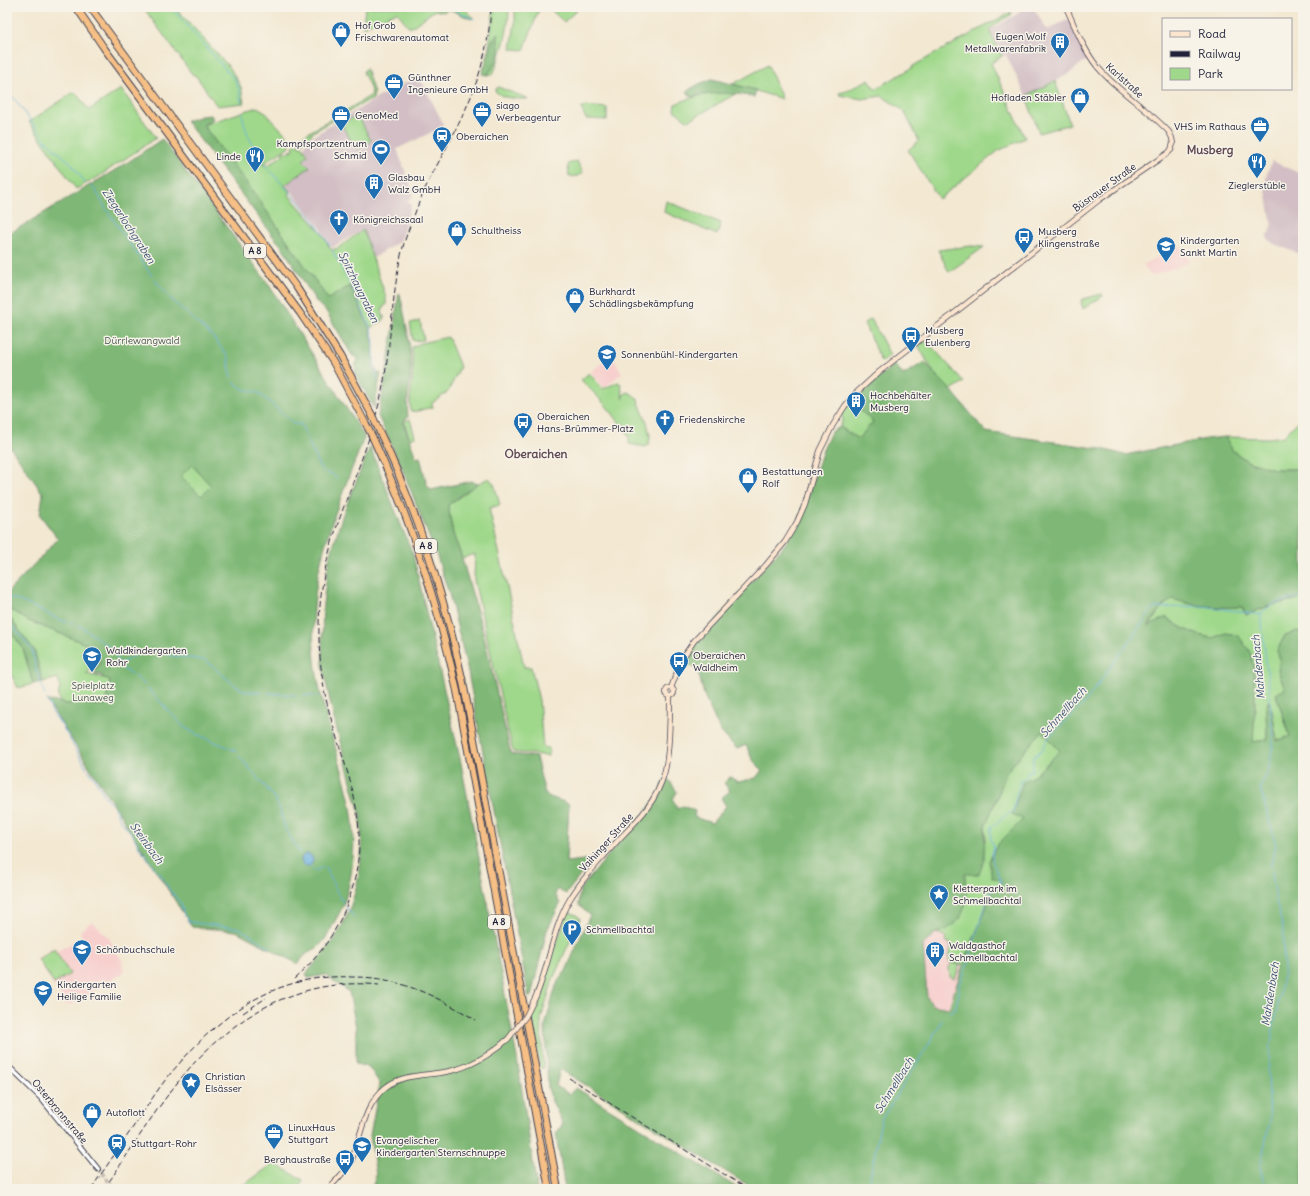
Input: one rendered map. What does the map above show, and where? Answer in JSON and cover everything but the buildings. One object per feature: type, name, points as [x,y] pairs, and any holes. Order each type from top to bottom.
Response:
[{"type":"highway","name":"A 8","points":[[76,7],[104,48],[300,313],[336,368],[372,436],[394,485],[414,536],[436,606],[457,691],[549,1189]]},
{"type":"highway","name":"A 8","points":[[90,7],[297,288],[340,356],[372,415],[394,464],[422,534],[444,601],[457,653],[558,1189]]},
{"type":"main road","name":"Karlstraße","points":[[1066,7],[1087,51],[1097,67],[1166,129],[1172,138]]},
{"type":"main road","name":"Büsnauer Straße","points":[[671,688],[682,658],[694,641],[766,565],[785,542],[797,522],[805,504],[820,451],[833,425],[845,406],[863,386],[878,372],[1111,192],[1168,153],[1172,147],[1172,138]]},
{"type":"main road","name":"Vaihinger Straße","points":[[328,1189],[347,1168],[368,1111],[377,1096],[385,1088],[401,1079],[465,1067],[488,1055],[508,1038],[522,1022],[536,996],[558,924],[571,897],[589,872],[644,813],[656,796],[664,774],[667,756],[670,696],[674,693],[674,690],[671,688]]},
{"type":"street","name":"Osterbronnstraße","points":[[7,1065],[42,1098],[98,1169]]},
{"type":"shaded area","points":[[1024,7],[1033,7],[1047,30],[1069,19],[1090,59],[1082,63],[1069,74],[1026,96],[1006,55],[1003,56],[990,30],[1017,14]]},
{"type":"shaded area","points":[[419,76],[443,123],[442,126],[436,130],[397,149],[413,192],[412,197],[407,201],[411,205],[400,241],[373,258],[362,230],[332,248],[321,228],[276,172],[307,153],[304,146],[313,136],[384,94]]},
{"type":"shaded area","points":[[1272,161],[1303,175],[1303,255],[1274,244],[1266,235],[1270,232],[1272,226],[1265,185]]},
{"type":"shaded area","name":"Kindergarten Sankt Martin","points":[[1181,245],[1189,261],[1178,267],[1151,276],[1143,265]]},
{"type":"shaded area","name":"Sonnenbühl-Kindergarten","points":[[610,356],[612,356],[622,373],[604,388],[591,372]]},
{"type":"shaded area","name":"Schönbuchschule","points":[[92,921],[109,938],[122,961],[124,972],[71,1005],[66,1005],[37,958],[55,947],[57,951],[82,938],[80,931]]},
{"type":"shaded area","points":[[936,933],[945,936],[946,942],[949,942],[951,945],[948,957],[949,962],[963,965],[949,1008],[932,1005],[927,997],[923,945]]},
{"type":"green space","points":[[143,7],[175,7],[230,68],[241,87],[244,103],[217,106]]},
{"type":"green space","points":[[365,7],[463,7],[473,17],[471,19],[449,9],[443,12],[435,10],[410,28],[397,12],[363,27]]},
{"type":"green space","points":[[494,7],[509,7],[509,16],[499,58],[493,74],[487,75],[491,70],[499,51],[497,41],[493,39],[488,53]]},
{"type":"green space","points":[[515,7],[540,7],[524,50],[511,49],[515,22]]},
{"type":"green space","points":[[548,7],[580,7],[564,22]]},
{"type":"green space","points":[[1011,12],[1012,14],[989,30],[1002,56],[991,63],[1025,138],[998,151],[939,199],[908,150],[919,141],[904,111],[882,96],[862,99],[840,95],[839,93],[847,91],[869,79],[875,89],[913,66]]},
{"type":"green space","points":[[496,34],[499,34],[498,57],[487,75],[482,74],[493,39]]},
{"type":"green space","points":[[768,65],[782,99],[733,84]]},
{"type":"green space","points":[[366,68],[374,93],[373,99],[313,132],[303,142],[296,140],[372,95],[363,72]]},
{"type":"green space","points":[[712,79],[756,90],[754,97],[722,93],[691,97],[687,91]]},
{"type":"green space","points":[[1055,81],[1070,124],[1039,133],[1026,96]]},
{"type":"green space","points":[[498,87],[528,99],[502,96],[495,91]]},
{"type":"green space","points":[[121,89],[156,138],[98,177],[76,189],[29,122],[74,92],[89,110]]},
{"type":"green space","points":[[737,93],[688,121],[674,110],[675,104],[702,95]]},
{"type":"green space","points":[[585,106],[607,108],[607,120],[586,119],[581,108]]},
{"type":"green space","points":[[257,107],[264,111],[290,139],[290,146],[263,165],[268,165],[283,155],[282,153],[285,151],[287,153],[294,149],[293,146],[296,144],[302,146],[308,154],[303,161],[310,167],[285,185],[291,192],[288,194],[322,233],[331,250],[338,248],[363,230],[386,297],[386,305],[383,307],[382,313],[384,320],[370,328],[350,286],[328,299],[254,193],[203,125]]},
{"type":"green space","points":[[211,115],[213,119],[203,125],[254,193],[328,299],[350,286],[370,328],[373,341],[374,363],[377,373],[381,373],[374,408],[355,373],[357,358],[352,355],[326,311],[317,303],[281,245],[186,121],[201,116]]},
{"type":"green space","points":[[358,115],[371,141],[357,150],[341,124]]},
{"type":"green space","name":"Dürrlewangwald","points":[[162,139],[267,282],[364,436],[325,545],[315,595],[313,617],[316,670],[324,707],[345,780],[351,807],[354,846],[351,874],[344,903],[326,938],[317,948],[309,952],[298,964],[236,931],[192,927],[47,701],[71,704],[74,701],[82,699],[85,704],[105,706],[110,681],[102,677],[102,675],[95,675],[96,667],[101,664],[91,646],[29,621],[7,608],[7,593],[58,539],[40,515],[43,494],[7,442],[7,235],[125,164]],"holes":[[[192,465],[211,486],[201,496],[181,476]]]},
{"type":"green space","points":[[577,161],[583,173],[577,176],[569,177],[568,164]]},
{"type":"green space","points":[[666,201],[721,223],[717,235],[664,212]]},
{"type":"green space","points":[[971,246],[984,247],[949,272],[938,250]]},
{"type":"green space","points":[[399,293],[411,359],[407,405],[408,417],[403,422],[416,458],[420,457],[427,485],[431,490],[472,481],[477,484],[448,505],[453,534],[462,558],[483,632],[511,754],[536,757],[545,794],[569,804],[566,862],[593,859],[566,894],[558,889],[555,894],[560,904],[547,930],[531,996],[529,998],[467,667],[450,597],[433,544],[402,468],[378,416],[384,388]]},
{"type":"green space","points":[[1102,294],[1103,296],[1083,309],[1081,302],[1083,299]]},
{"type":"green space","points":[[871,319],[890,355],[881,362],[864,323]]},
{"type":"green space","points":[[420,321],[424,340],[413,341],[410,323]]},
{"type":"green space","points":[[448,337],[460,367],[448,392],[432,403],[433,408],[411,411],[410,401],[413,369],[412,347],[421,343]]},
{"type":"green space","points":[[924,338],[964,382],[951,390],[934,373],[920,349],[919,344]]},
{"type":"green space","points":[[925,362],[951,390],[986,432],[1102,449],[1125,455],[1206,439],[1225,437],[1233,451],[1249,462],[1274,469],[1303,469],[1303,598],[1269,606],[1246,615],[1242,607],[1207,606],[1190,604],[1173,599],[1164,605],[1148,626],[1167,618],[1180,627],[1199,635],[1212,638],[1226,633],[1238,635],[1250,652],[1254,668],[1255,707],[1253,742],[1267,740],[1266,708],[1269,700],[1277,741],[1290,736],[1276,694],[1285,689],[1278,671],[1280,659],[1277,651],[1284,637],[1297,631],[1303,633],[1303,1189],[754,1189],[560,1069],[556,1086],[569,1094],[576,1088],[739,1189],[565,1189],[556,1134],[563,1124],[552,1101],[548,1088],[545,1026],[558,981],[566,971],[590,915],[578,905],[580,890],[628,831],[645,813],[658,795],[665,779],[669,780],[677,792],[673,799],[677,809],[683,806],[695,811],[694,817],[712,823],[726,806],[721,798],[730,791],[724,783],[730,777],[738,782],[756,778],[762,770],[752,759],[746,745],[737,749],[720,731],[704,695],[697,667],[683,666],[687,655],[694,644],[782,548],[795,530],[823,450],[831,432],[840,427],[858,439],[873,422],[851,402],[867,386],[895,364],[903,375]],"holes":[[[1042,731],[1060,751],[1034,776],[1023,782],[1012,814],[1023,819],[997,845],[989,861],[992,877],[1002,881],[991,892],[963,965],[949,1008],[932,1005],[927,997],[923,945],[936,933],[946,930],[960,919],[966,903],[965,874],[979,874],[984,861],[985,826],[1007,771]]]},
{"type":"green space","points":[[589,373],[603,389],[618,382],[621,384],[623,399],[623,395],[629,392],[637,398],[647,422],[650,436],[649,444],[645,447],[629,444],[629,437],[623,423],[620,424],[607,406],[581,380]]},
{"type":"green space","points":[[851,402],[873,422],[858,439],[840,427],[843,419],[841,413]]},
{"type":"green space","points":[[1303,414],[1303,469],[1274,469],[1249,462],[1233,451],[1225,437],[1269,438],[1284,436]]},
{"type":"green space","points":[[410,419],[415,437],[410,439],[404,422]]},
{"type":"green space","points":[[370,447],[413,555],[461,763],[517,1058],[537,1189],[372,1189],[376,1175],[370,1135],[380,1084],[369,1067],[356,1064],[356,1027],[349,992],[325,975],[308,978],[306,974],[331,944],[345,919],[356,890],[361,860],[362,845],[360,814],[334,719],[323,668],[322,643],[323,604],[329,560],[343,514]]},
{"type":"green space","points":[[192,465],[212,486],[201,497],[181,476]]},
{"type":"green space","points":[[489,478],[494,484],[500,505],[489,508],[524,667],[531,667],[539,700],[543,747],[549,748],[549,756],[513,752],[474,580],[475,554],[462,558],[453,534],[448,505],[477,484]]},
{"type":"green space","points":[[1303,598],[1303,633],[1297,631],[1284,637],[1277,651],[1280,659],[1278,671],[1285,689],[1276,695],[1290,736],[1277,741],[1269,700],[1266,708],[1267,740],[1252,742],[1255,707],[1254,668],[1226,633],[1213,638],[1199,636],[1167,618],[1148,627],[1164,605],[1173,599],[1190,604],[1207,606],[1242,607],[1246,615],[1269,606]]},
{"type":"green space","name":"Spielplatz Lunaweg","points":[[7,608],[29,621],[91,646],[101,664],[86,674],[110,681],[105,707],[85,704],[65,704],[61,702],[58,696],[60,687],[58,678],[43,682],[34,650],[7,615]]},
{"type":"green space","points":[[7,614],[34,650],[43,682],[33,684],[23,648],[7,627]]},
{"type":"green space","points":[[7,627],[23,648],[33,684],[18,688],[7,666]]},
{"type":"green space","points":[[1042,731],[1061,751],[1034,776],[1023,782],[1023,819],[997,845],[1002,881],[991,892],[963,965],[949,962],[951,948],[949,942],[946,942],[945,936],[936,933],[965,874],[986,839],[985,826],[1007,771]]},
{"type":"green space","points":[[569,912],[577,915],[580,919],[553,979],[541,1019],[544,1068],[540,1068],[532,1015],[539,998],[552,952],[562,929],[566,915]]},
{"type":"green space","points":[[54,949],[70,974],[54,984],[38,959]]},
{"type":"green space","points":[[952,963],[960,965],[955,979],[950,977],[949,967]]},
{"type":"green space","points":[[274,1163],[303,1180],[299,1189],[235,1189],[248,1182]]},
{"type":"water","points":[[305,854],[309,854],[313,860],[309,866],[305,866],[301,862],[301,858]]},
{"type":"waterway","name":"Spitzhaugraben","points":[[171,7],[235,80],[239,89],[241,102]]},
{"type":"waterway","points":[[448,7],[474,19]]},
{"type":"waterway","name":"Ziegerlochgraben","points":[[7,89],[46,141],[72,164],[85,183]]},
{"type":"waterway","name":"Spitzhaugraben","points":[[242,112],[250,138],[263,163]]},
{"type":"waterway","name":"Spitzhaugraben","points":[[265,165],[308,214],[324,235],[330,246]]},
{"type":"waterway","name":"Ziegerlochgraben","points":[[92,185],[106,209],[152,276]]},
{"type":"waterway","name":"Spitzhaugraben","points":[[332,250],[351,285],[371,329],[374,341],[374,365],[377,379]]},
{"type":"waterway","name":"Ziegerlochgraben","points":[[154,279],[173,301],[213,337],[228,357],[231,377]]},
{"type":"waterway","name":"Ziegerlochgraben","points":[[234,382],[243,389],[259,393],[294,424],[301,424],[319,466],[324,472]]},
{"type":"waterway","name":"Ziegerlochgraben","points":[[327,473],[332,474],[337,479]]},
{"type":"waterway","points":[[1261,614],[1270,606],[1303,596]]},
{"type":"waterway","name":"Steinbach","points":[[9,597],[58,619],[82,627],[111,648],[122,668],[131,674]]},
{"type":"waterway","name":"Schmellbach","points":[[949,1013],[955,1009],[959,993],[959,984],[970,959],[973,944],[990,892],[1001,882],[993,863],[992,855],[994,846],[991,839],[991,827],[998,823],[1000,819],[1013,812],[1021,780],[1027,776],[1028,771],[1032,771],[1033,759],[1035,755],[1042,750],[1048,738],[1083,705],[1153,608],[1203,606],[1261,615]]},
{"type":"waterway","name":"Mahdenbach","points":[[1261,615],[1270,698],[1273,745],[1268,772],[1260,787],[1276,845],[1271,865],[1276,901],[1283,928],[1284,971],[1272,1036],[1268,1070],[1270,1121],[1260,1167],[1265,1189]]},
{"type":"waterway","name":"Steinbach","points":[[7,619],[32,650],[36,669],[45,695]]},
{"type":"waterway","points":[[144,651],[153,651]]},
{"type":"waterway","points":[[120,664],[141,652]]},
{"type":"waterway","points":[[157,652],[173,656],[205,660],[236,686],[245,691],[262,692]]},
{"type":"waterway","name":"Steinbach","points":[[135,676],[145,685]]},
{"type":"waterway","name":"Steinbach","points":[[148,689],[184,727],[236,752]]},
{"type":"waterway","points":[[268,693],[296,695]]},
{"type":"waterway","points":[[303,695],[314,696]]},
{"type":"waterway","name":"Steinbach","points":[[47,699],[52,712],[105,797],[114,807],[120,820],[133,835],[140,849],[147,856],[155,869],[160,873],[169,889],[181,904],[184,915],[189,922],[239,928],[271,948]]},
{"type":"waterway","name":"Steinbach","points":[[239,756],[274,797],[279,807],[285,828],[300,853]]},
{"type":"waterway","name":"Steinbach","points":[[308,864],[313,870],[318,870],[322,867],[326,868],[338,894]]},
{"type":"waterway","name":"Steinbach","points":[[339,896],[343,902]]},
{"type":"waterway","name":"Steinbach","points":[[346,907],[354,917]]},
{"type":"waterway","name":"Schmellbach","points":[[868,1189],[881,1120],[934,1036],[933,1034],[938,1030],[942,1019]]},
{"type":"tunnel","points":[[98,1169],[112,1187]]},
{"type":"railway","points":[[294,979],[311,963],[337,926],[347,905],[354,883],[358,860],[359,837],[357,813],[351,783],[328,709],[321,670],[319,621],[321,596],[328,556],[333,537],[369,439],[380,400],[387,362],[396,285],[404,243],[424,190],[453,136],[471,97],[485,53],[491,7]]},
{"type":"railway","points":[[91,1189],[159,1089],[196,1046],[214,1028],[234,1012],[255,999],[277,989],[300,981],[325,977],[380,979],[408,986],[428,994],[476,1020]]},
{"type":"railway","points":[[104,1189],[171,1090],[201,1055],[222,1036],[245,1019],[269,1005],[294,994],[321,987],[350,984],[379,985]]},
{"type":"railway","points":[[243,1013],[266,998]]},
{"type":"railway","points":[[569,1078],[748,1189]]},
{"type":"place","name":"Hof Grob Frischwarenautomat","points":[[341,48]]},
{"type":"place","name":"Eugen Wolf Metallwarenfabrik","points":[[1060,59]]},
{"type":"place","name":"Günthner Ingenieure GmbH","points":[[394,100]]},
{"type":"place","name":"Hofladen Stäbler","points":[[1080,114]]},
{"type":"place","name":"siago Werbeagentur","points":[[482,128]]},
{"type":"place","name":"GenoMed","points":[[341,132]]},
{"type":"place","name":"VHS im Rathaus","points":[[1260,143]]},
{"type":"place","name":"Oberaichen","points":[[442,153]]},
{"type":"place","name":"Kampfsportzentrum Schmid","points":[[381,166]]},
{"type":"place","name":"Linde","points":[[255,173]]},
{"type":"place","name":"Zieglerstüble","points":[[1257,179]]},
{"type":"place","name":"Glasbau Walz GmbH","points":[[374,200]]},
{"type":"place","name":"Königreichssaal","points":[[339,236]]},
{"type":"place","name":"Schultheiss","points":[[457,247]]},
{"type":"place","name":"Musberg Klingenstraße","points":[[1024,254]]},
{"type":"place","name":"Kindergarten Sankt Martin","points":[[1166,263]]},
{"type":"place","name":"Burkhardt Schädlingsbekämpfung","points":[[575,314]]},
{"type":"place","name":"Musberg Eulenberg","points":[[911,353]]},
{"type":"place","name":"Sonnenbühl-Kindergarten","points":[[607,371]]},
{"type":"place","name":"Hochbehälter Musberg","points":[[856,418]]},
{"type":"place","name":"Friedenskirche","points":[[665,436]]},
{"type":"place","name":"Oberaichen Hans-Brümmer-Platz","points":[[523,439]]},
{"type":"place","name":"Bestattungen Rolf","points":[[748,494]]},
{"type":"place","name":"Waldkindergarten Rohr","points":[[92,673]]},
{"type":"place","name":"Oberaichen Waldheim","points":[[679,678]]},
{"type":"place","name":"Kletterpark im Schmellbachtal","points":[[939,911]]},
{"type":"place","name":"Schmellbachtal","points":[[572,946]]},
{"type":"place","name":"Schönbuchschule","points":[[82,966]]},
{"type":"place","name":"Waldgasthof Schmellbachtal","points":[[935,968]]},
{"type":"place","name":"Kindergarten Heilige Familie","points":[[43,1007]]},
{"type":"place","name":"Christian Elsässer","points":[[191,1099]]},
{"type":"place","name":"Autoflott","points":[[92,1129]]},
{"type":"place","name":"LinuxHaus Stuttgart","points":[[274,1150]]},
{"type":"place","name":"Stuttgart-Rohr","points":[[117,1160]]},
{"type":"place","name":"Evangelischer Kindergarten Sternschnuppe","points":[[362,1163]]},
{"type":"place","name":"Berghaustraße","points":[[345,1176]]},
{"type":"district","name":"Musberg","points":[[1210,150]]},
{"type":"district","name":"Oberaichen","points":[[536,454]]}]
